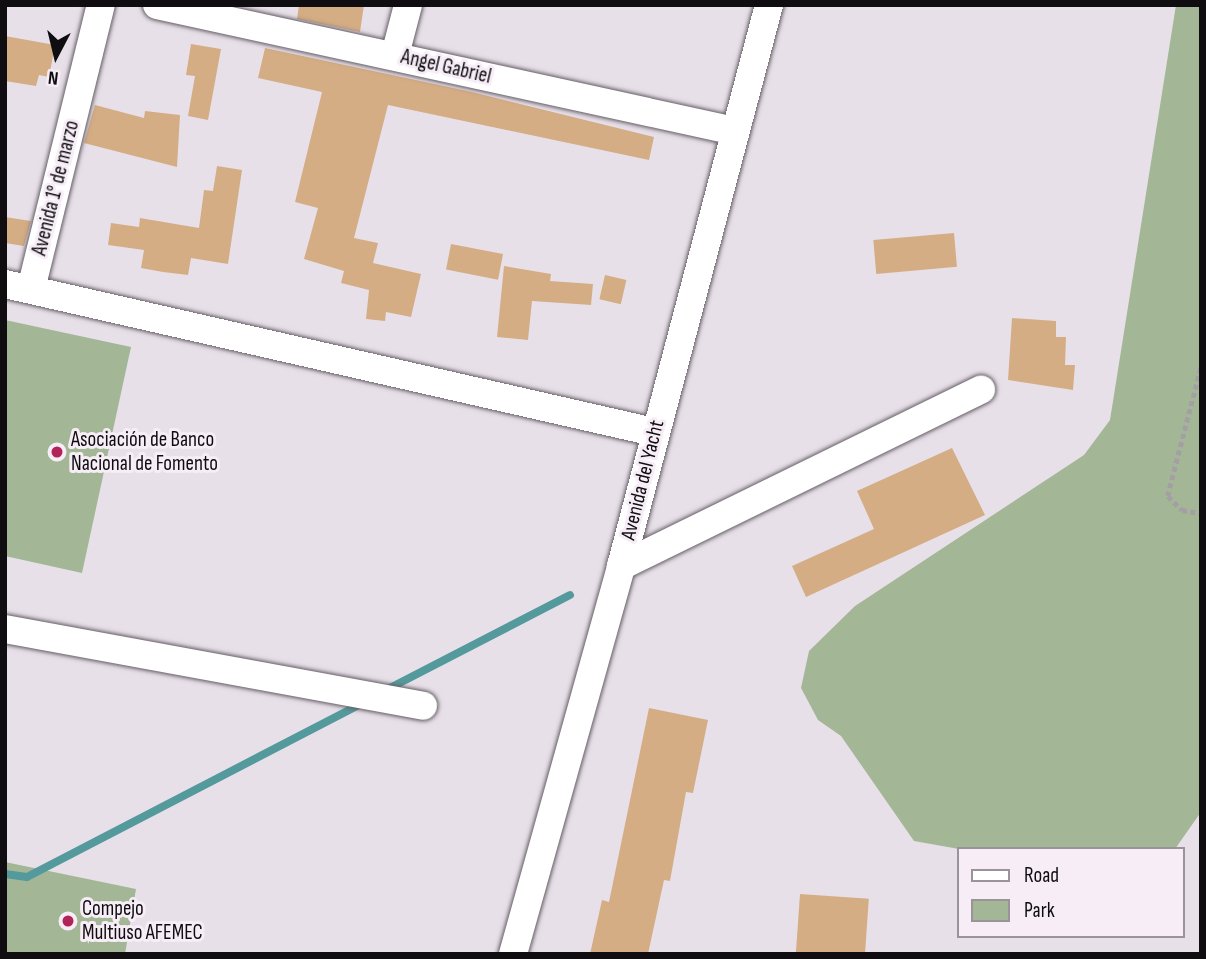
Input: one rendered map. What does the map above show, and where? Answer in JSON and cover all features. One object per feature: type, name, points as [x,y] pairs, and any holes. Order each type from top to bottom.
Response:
[{"type":"street","name":"Avenida 1° de marzo","points":[[18,287],[101,5]]},
{"type":"street","name":"Angel Gabriel","points":[[157,5],[735,131]]},
{"type":"street","points":[[395,55],[408,5]]},
{"type":"street","name":"Avenida del Yacht","points":[[513,954],[621,566],[654,432],[769,5]]},
{"type":"street","points":[[18,287],[654,432]]},
{"type":"street","points":[[621,566],[981,390]]},
{"type":"street","points":[[5,629],[423,706]]},
{"type":"path","points":[[1201,368],[1168,496],[1182,510],[1201,513]]},
{"type":"green space","points":[[1176,5],[1201,5],[1201,812],[1176,847],[958,849],[914,841],[841,736],[818,720],[801,688],[809,651],[855,606],[1084,455],[1110,420]]},
{"type":"green space","name":"Asociación de Banco Nacional de Fomento","points":[[5,320],[131,347],[82,573],[5,556]]},
{"type":"green space","name":"Compejo Multiuso AFEMEC","points":[[5,862],[136,889],[125,954],[5,954]]},
{"type":"building","points":[[299,5],[364,5],[360,32],[297,19]]},
{"type":"building","points":[[5,36],[55,45],[49,77],[39,75],[36,86],[5,81]]},
{"type":"building","points":[[191,44],[221,49],[208,120],[188,116],[195,76],[186,75]]},
{"type":"building","points":[[265,48],[472,92],[654,137],[649,160],[388,105],[354,238],[378,243],[373,263],[421,274],[411,317],[386,312],[385,321],[366,319],[369,290],[341,283],[344,271],[304,259],[318,208],[295,202],[322,92],[258,78]]},
{"type":"building","points":[[95,105],[144,118],[145,111],[180,115],[177,167],[84,143]]},
{"type":"building","points":[[217,166],[242,170],[228,264],[191,258],[188,275],[163,272],[141,268],[144,250],[108,245],[111,223],[139,227],[140,218],[199,228],[204,190],[213,191]]},
{"type":"building","points":[[5,217],[31,221],[24,246],[5,243]]},
{"type":"building","points":[[954,233],[957,267],[876,274],[873,240]]},
{"type":"building","points":[[451,244],[503,254],[498,280],[446,270]]},
{"type":"building","points":[[504,266],[551,274],[550,281],[593,284],[591,305],[532,301],[528,340],[497,337]]},
{"type":"building","points":[[605,275],[626,280],[621,304],[599,299]]},
{"type":"building","points":[[1012,318],[1056,321],[1056,337],[1066,337],[1065,365],[1075,365],[1073,390],[1008,380]]},
{"type":"building","points":[[952,448],[985,515],[806,597],[792,566],[874,529],[857,491]]},
{"type":"building","points":[[649,708],[708,720],[693,793],[686,792],[670,881],[664,880],[648,954],[590,954],[602,900],[609,902]]},
{"type":"building","points":[[800,894],[869,899],[865,954],[796,954]]},
{"type":"waterway","points":[[386,690],[570,595]]},
{"type":"waterway","points":[[5,874],[27,877],[362,703]]},
{"type":"place","name":"Asociación de Banco Nacional de Fomento","points":[[57,452]]},
{"type":"place","name":"Compejo Multiuso AFEMEC","points":[[68,921]]}]
